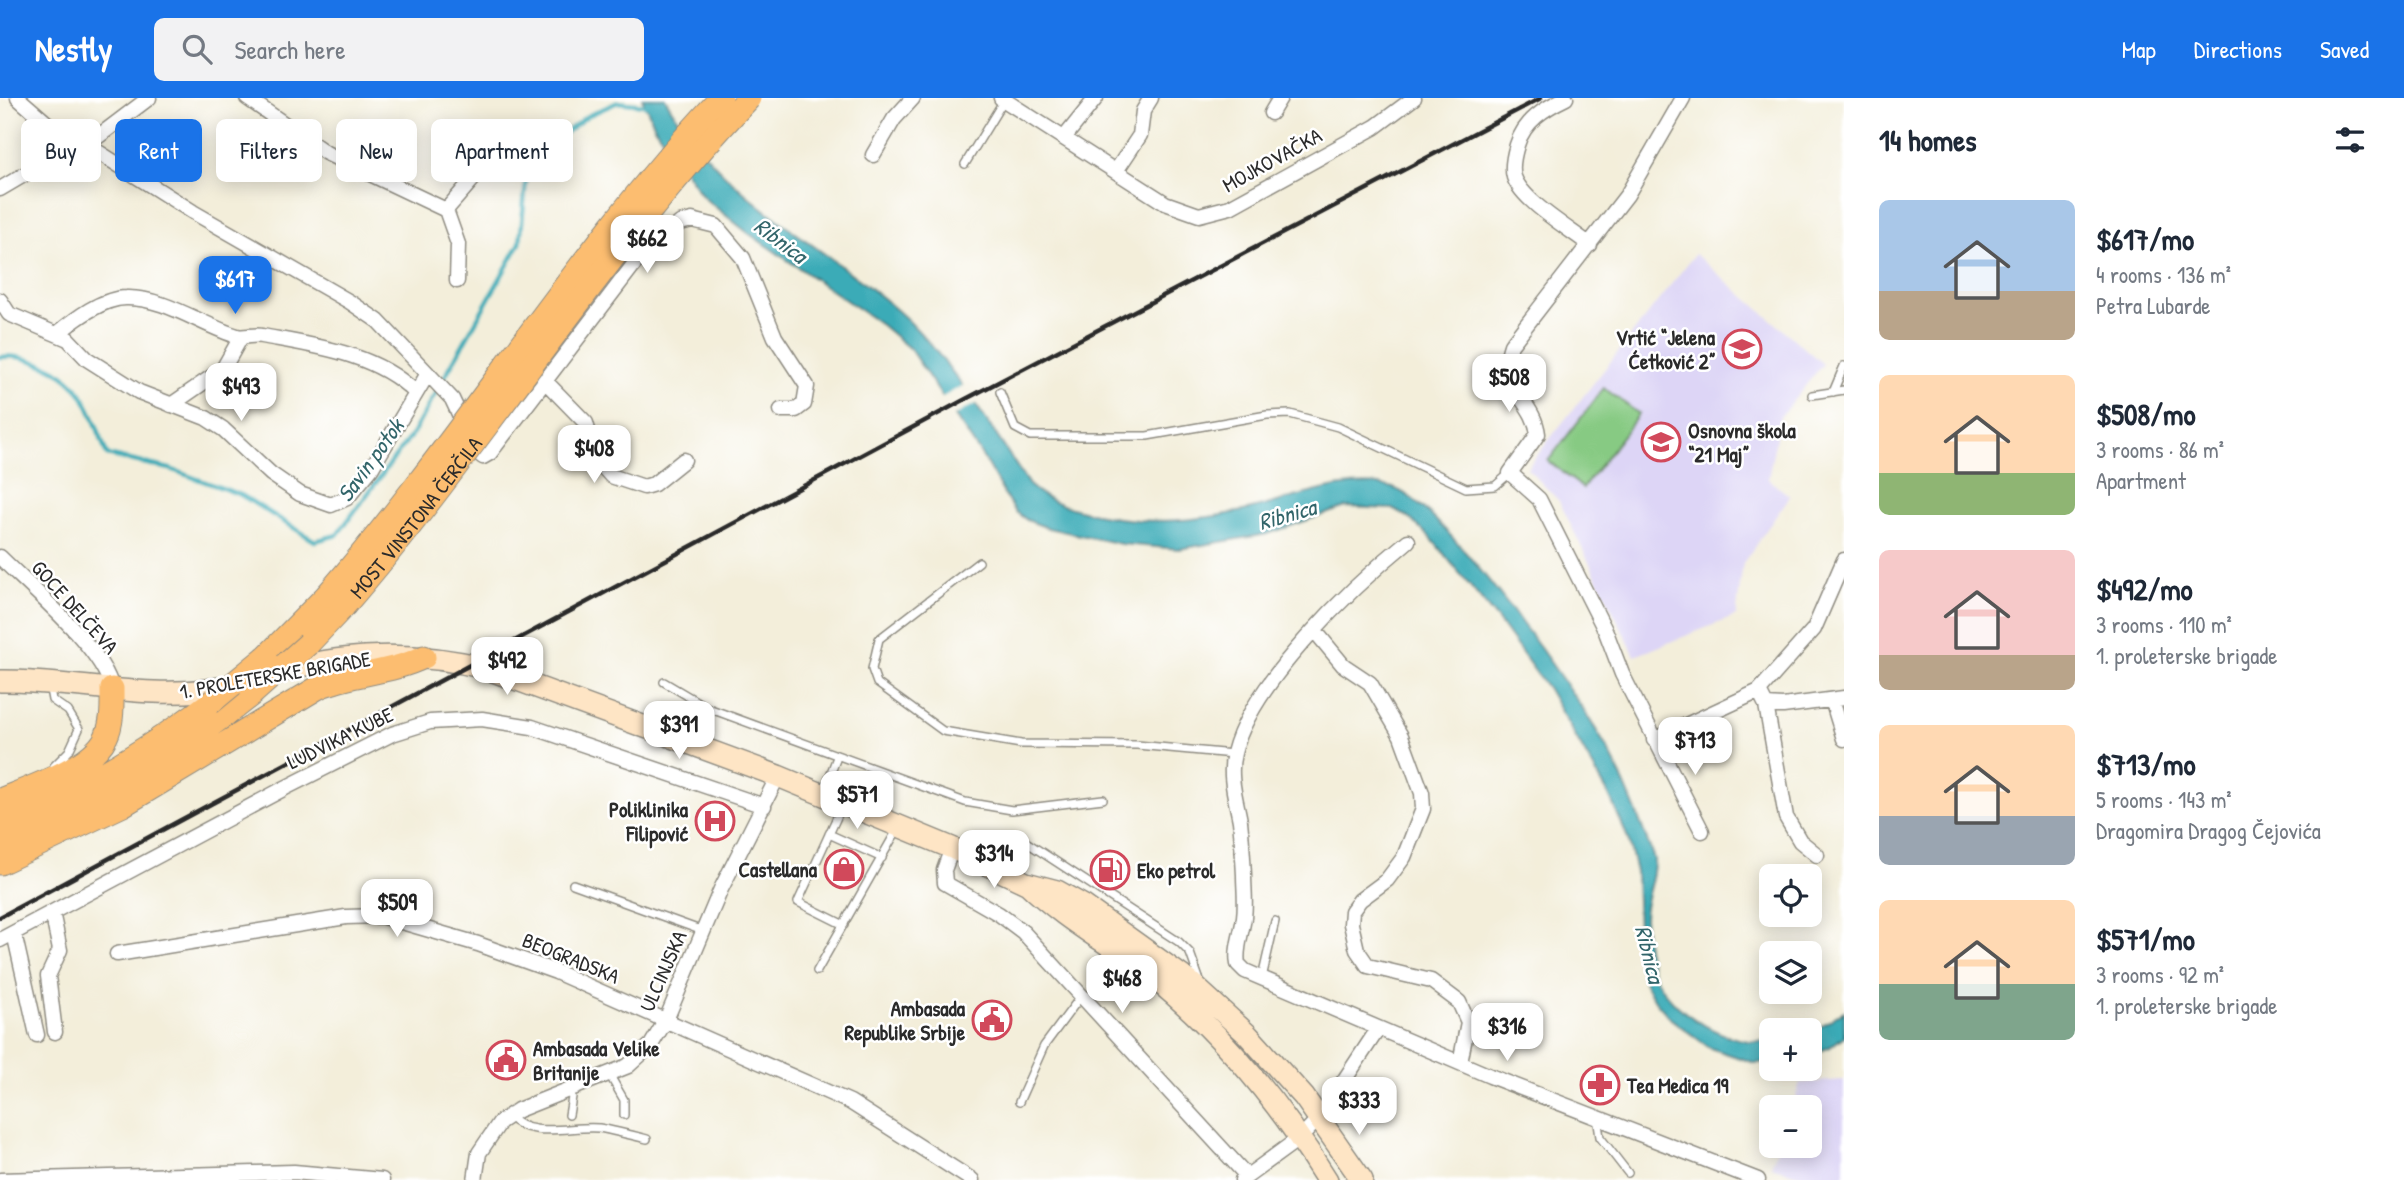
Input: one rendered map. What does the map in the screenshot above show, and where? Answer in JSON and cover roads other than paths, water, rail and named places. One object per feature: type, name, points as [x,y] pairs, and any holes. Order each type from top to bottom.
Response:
[{"type":"main road","name":"MOST VINSTONA ČERČILA","points":[[336,600],[404,500],[630,202],[721,98]]},
{"type":"main road","name":"MOST VINSTONA ČERČILA","points":[[0,845],[130,782],[211,727],[420,512],[667,188],[749,98]]},
{"type":"main road","name":"MOST VINSTONA ČERČILA","points":[[0,821],[91,780],[182,724],[266,657],[301,637]]},
{"type":"main road","name":"1. PROLETERSKE BRIGADE","points":[[0,681],[193,692],[219,689],[304,667],[388,657],[424,657],[503,673],[778,776],[981,860],[1026,883]]},
{"type":"main road","points":[[0,863],[122,805],[319,687],[349,676],[399,666],[424,657]]},
{"type":"main road","points":[[6,797],[76,765],[100,747],[110,726],[111,689]]},
{"type":"main road","points":[[1026,883],[1057,891],[1084,906],[1156,956],[1205,995],[1255,1042],[1320,1117],[1362,1180]]},
{"type":"main road","points":[[1026,883],[1049,904],[1133,961],[1189,1008],[1251,1072],[1301,1137],[1327,1180]]},
{"type":"street","points":[[18,98],[45,119]]},
{"type":"street","points":[[101,131],[149,98]]},
{"type":"street","points":[[247,98],[327,153],[446,209],[458,244],[457,281]]},
{"type":"street","points":[[873,155],[894,119],[913,98]]},
{"type":"street","points":[[1064,138],[1096,98]]},
{"type":"street","points":[[1116,172],[1140,135],[1143,111],[1151,98]]},
{"type":"street","points":[[1271,113],[1280,98]]},
{"type":"street","name":"MOJKOVAČKA","points":[[1002,99],[1183,212],[1199,215],[1230,208],[1375,127],[1414,98]]},
{"type":"street","points":[[1566,98],[1550,105],[1527,126],[1518,142],[1512,167],[1521,189],[1590,245]]},
{"type":"street","points":[[1683,98],[1627,195],[1511,345],[1507,356],[1511,386],[1537,425],[1538,434],[1510,473],[1539,499],[1606,632],[1622,674],[1654,740],[1702,831]]},
{"type":"street","points":[[101,158],[364,310],[385,327],[452,399],[477,452],[484,457],[635,263],[681,223],[697,219],[716,226],[743,258],[775,337],[807,386],[804,404],[796,410],[780,410]]},
{"type":"street","points":[[0,189],[21,178]]},
{"type":"street","points":[[446,209],[470,182]]},
{"type":"street","points":[[57,334],[71,322],[111,300],[142,298],[240,337],[259,335],[339,352],[379,365],[398,376],[415,392]]},
{"type":"street","points":[[0,300],[9,314],[68,339],[107,373],[139,392],[223,429],[271,474],[300,494],[331,505],[348,498],[371,469],[405,415],[415,392],[431,379]]},
{"type":"street","points":[[172,405],[223,369],[240,337]]},
{"type":"street","points":[[544,380],[573,406],[586,423],[596,459],[611,476],[644,487],[654,484],[684,460]]},
{"type":"street","points":[[1408,541],[1366,576],[1269,685],[1233,754],[1232,780],[1240,824],[1244,893],[1244,915],[1237,961],[1245,971],[1378,1030],[1758,1180]]},
{"type":"street","name":"GOCE DELČEVA","points":[[0,556],[90,649],[106,670],[111,689]]},
{"type":"street","points":[[1654,740],[1759,691],[1814,629],[1844,560]]},
{"type":"street","points":[[1315,631],[1343,665],[1370,683],[1401,736],[1422,793],[1423,809],[1419,824],[1404,857],[1387,880],[1360,900],[1352,911],[1353,937],[1357,950],[1368,966],[1431,981],[1459,1002],[1468,1022],[1460,1063]]},
{"type":"street","points":[[1759,691],[1766,705],[1786,817],[1800,841],[1817,855]]},
{"type":"street","points":[[1766,705],[1783,706],[1838,699],[1844,739]]},
{"type":"street","name":"LUDVIKA KUBE","points":[[0,940],[368,746],[392,734],[430,722],[482,719],[532,727],[764,806]]},
{"type":"street","name":"ULCINJSKA","points":[[475,1180],[486,1139],[508,1115],[609,1074],[642,1056],[666,1020],[704,931],[778,776]]},
{"type":"street","points":[[952,848],[944,870],[945,883],[1012,922],[1244,1178],[1301,1137],[1320,1117],[1378,1030]]},
{"type":"street","points":[[52,912],[60,950],[48,976],[55,1032]]},
{"type":"street","name":"BEOGRADSKA","points":[[117,954],[346,917],[381,916],[478,944],[556,972],[729,1051],[850,1102],[972,1180]]},
{"type":"street","points":[[14,933],[37,1035]]},
{"type":"street","points":[[0,1180],[295,1172],[382,1180]]},
{"type":"lane","points":[[965,164],[1002,99]]},
{"type":"lane","points":[[1833,392],[1844,366]]},
{"type":"lane","points":[[1812,395],[1844,390]]},
{"type":"lane","points":[[1000,392],[1016,428],[1030,436],[1147,436],[1267,415],[1290,414],[1338,427],[1465,488],[1495,485],[1510,473]]},
{"type":"lane","points":[[979,562],[879,639],[872,669],[877,682],[943,731],[1021,744],[1137,744],[1233,754]]},
{"type":"lane","points":[[664,682],[708,708],[965,802],[1013,810],[1103,799]]},
{"type":"lane","points":[[6,797],[13,788],[60,762],[76,741],[79,729],[75,719],[52,700],[48,683]]},
{"type":"lane","points":[[823,794],[837,757]]},
{"type":"lane","points":[[843,802],[798,902],[844,925]]},
{"type":"lane","points":[[817,971],[900,826]]},
{"type":"lane","points":[[829,834],[881,858]]},
{"type":"lane","points":[[981,860],[1001,845],[1026,842],[1179,942],[1190,953],[1205,995]]},
{"type":"lane","points":[[573,884],[704,931]]},
{"type":"lane","points":[[1262,978],[1275,921]]},
{"type":"lane","points":[[1020,1102],[1037,1058],[1081,996]]},
{"type":"lane","points":[[609,1074],[624,1100],[624,1115]]},
{"type":"lane","points":[[569,1090],[572,1097],[569,1115]]},
{"type":"lane","points":[[508,1115],[516,1123],[531,1128],[566,1131],[594,1128],[647,1139]]},
{"type":"lane","points":[[1597,1117],[1600,1137],[1628,1173]]},
{"type":"water","name":"Ribnica","points":[[642,98],[665,98],[688,133],[742,190],[867,285],[916,328],[951,370],[1029,485],[1045,497],[1091,513],[1154,521],[1225,514],[1357,484],[1393,488],[1415,502],[1444,528],[1509,606],[1571,691],[1616,765],[1654,859],[1644,918],[1649,959],[1657,981],[1678,1006],[1706,1026],[1739,1039],[1759,1041],[1759,1063],[1710,1048],[1671,1019],[1656,1002],[1645,984],[1639,959],[1636,872],[1628,838],[1609,795],[1548,689],[1497,619],[1431,538],[1408,517],[1393,509],[1346,507],[1267,534],[1179,549],[1121,544],[1048,528],[1027,520],[1016,512],[1007,499],[984,459],[910,349],[879,323],[748,233],[703,197],[656,129]]},
{"type":"water","points":[[1844,1011],[1844,1036],[1822,1050],[1822,1025]]},
{"type":"waterway","name":"Savin potok","points":[[0,357],[28,360],[54,369],[76,387],[91,411],[107,455],[170,469],[241,495],[315,541],[337,535],[413,433],[520,243],[526,181],[536,160],[552,143],[587,116],[618,102],[653,106]]},
{"type":"railway","points":[[0,917],[962,401],[1541,98]]},
{"type":"place","name":"Vrtić “Jelena Ćetković 2”","points":[[1742,349]]},
{"type":"place","name":"Osnovna škola “21 Maj”","points":[[1661,442]]},
{"type":"place","name":"Poliklinika Filipović","points":[[715,821]]},
{"type":"place","name":"Castellana","points":[[844,869]]},
{"type":"place","name":"Eko petrol","points":[[1110,870]]},
{"type":"place","name":"Ambasada Republike Srbije","points":[[992,1020]]},
{"type":"place","name":"Ambasada Velike Britanije","points":[[506,1060]]},
{"type":"place","name":"Tea Medica 19","points":[[1600,1085]]}]
